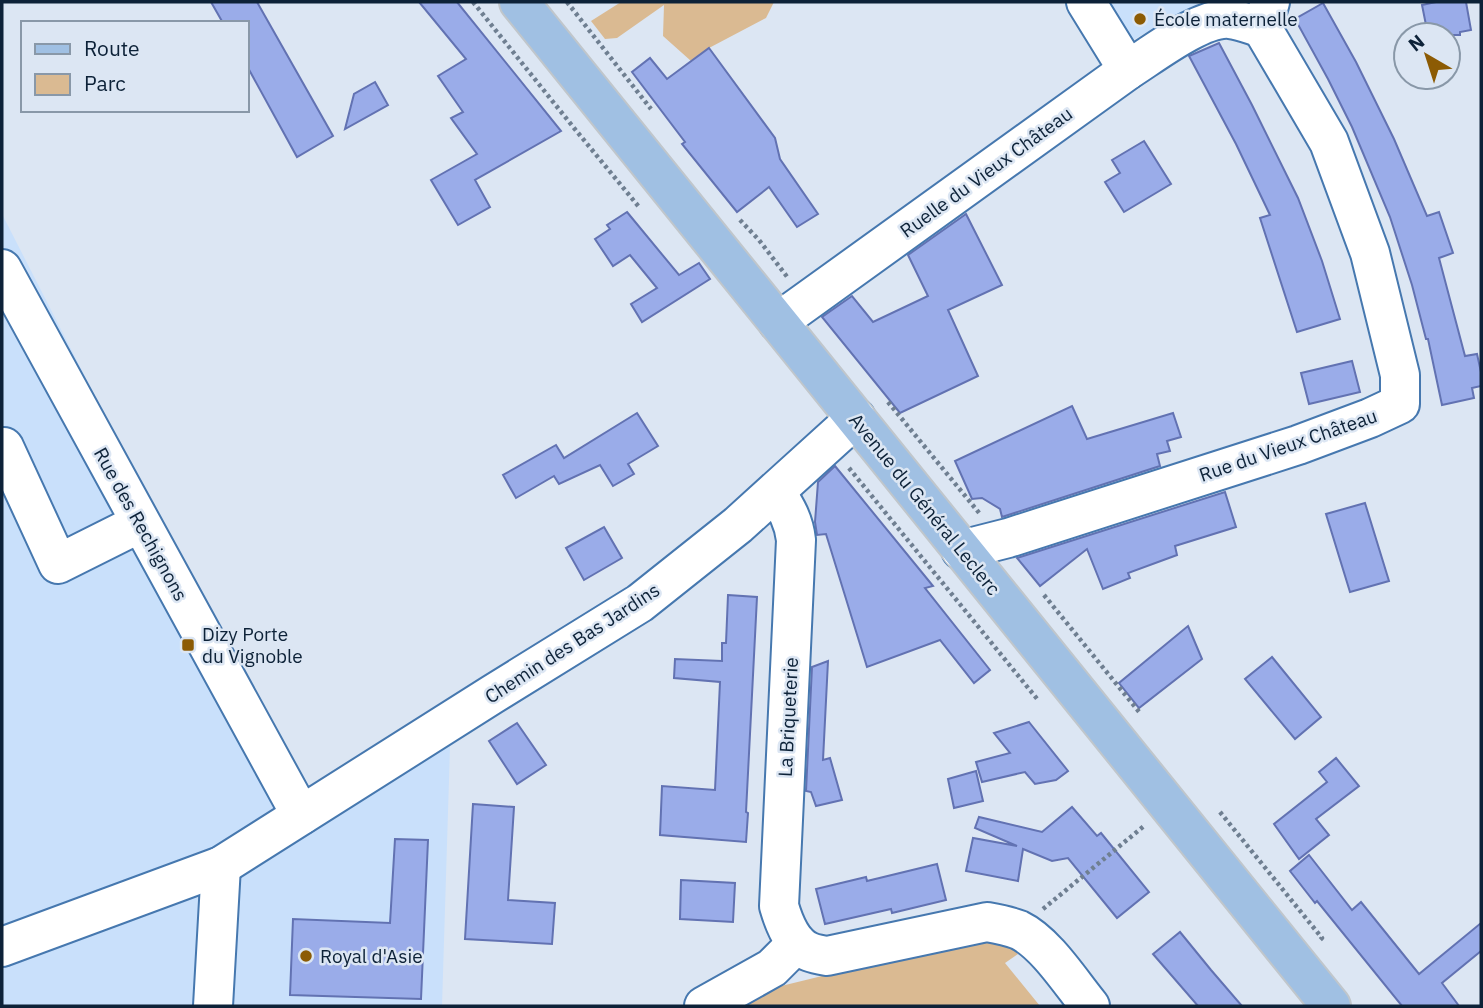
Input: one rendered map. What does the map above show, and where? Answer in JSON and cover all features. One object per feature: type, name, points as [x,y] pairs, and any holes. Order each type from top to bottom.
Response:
[{"type":"main road","name":"Avenue du Général Leclerc","points":[[519,2],[792,312],[856,418],[1331,1006]]},
{"type":"street","points":[[1086,2],[1128,70]]},
{"type":"street","name":"Ruelle du Vieux Château","points":[[792,312],[1128,70],[1188,32],[1214,20],[1266,15]]},
{"type":"street","name":"Rue du Vieux Château","points":[[961,550],[1008,538],[1298,445],[1400,404],[1401,375],[1370,253],[1329,142],[1266,15]]},
{"type":"street","name":"Rue des Rechignons","points":[[2,269],[301,815]]},
{"type":"street","name":"Chemin des Bas Jardins","points":[[2,947],[221,866],[640,603],[776,492],[856,418]]},
{"type":"street","points":[[2,448],[5,447],[58,564],[140,523]]},
{"type":"street","name":"La Briqueterie","points":[[776,492],[788,511],[796,540],[779,906],[783,922],[797,943]]},
{"type":"street","points":[[212,1006],[221,866]]},
{"type":"street","points":[[704,1006],[772,968],[797,943],[809,952],[827,956],[987,922],[1018,930],[1040,944],[1090,1006]]},
{"type":"path","points":[[567,2],[653,111]]},
{"type":"path","points":[[739,218],[760,240],[792,312]]},
{"type":"path","points":[[1018,930],[1169,806]]},
{"type":"shaded area","name":"École maternelle","points":[[1099,2],[1201,2],[1131,41]]},
{"type":"shaded area","points":[[2,214],[303,803],[451,715],[442,1006],[2,1006]]},
{"type":"green space","points":[[621,2],[774,2],[766,18],[709,48],[691,61],[663,36],[664,5],[617,38],[605,39],[591,21]]},
{"type":"green space","points":[[991,939],[1009,946],[1018,954],[1005,963],[1040,1006],[738,1006],[769,989],[969,940]]},
{"type":"building","points":[[211,2],[257,2],[333,136],[297,157],[248,68],[248,21],[222,21]]},
{"type":"building","points":[[419,2],[457,2],[561,131],[475,180],[490,207],[458,225],[431,180],[477,154],[451,118],[463,112],[438,76],[466,59]]},
{"type":"building","points":[[1466,2],[1471,30],[1462,32],[1462,21],[1425,21],[1422,5]]},
{"type":"building","points":[[1323,3],[1394,139],[1427,216],[1439,212],[1453,253],[1439,258],[1465,356],[1477,354],[1481,372],[1481,386],[1472,388],[1474,398],[1442,405],[1428,339],[1390,217],[1352,127],[1295,19]]},
{"type":"building","points":[[1219,43],[1298,198],[1340,319],[1297,332],[1260,218],[1270,215],[1189,56]]},
{"type":"building","points":[[709,48],[775,138],[780,159],[818,214],[797,227],[769,187],[737,212],[682,144],[685,142],[632,72],[650,58],[667,79]]},
{"type":"building","points":[[375,82],[388,105],[345,129],[354,94]]},
{"type":"building","points":[[1144,141],[1171,184],[1124,212],[1105,182],[1120,173],[1112,160]]},
{"type":"building","points":[[627,212],[679,275],[699,263],[710,279],[642,322],[631,304],[657,288],[630,255],[613,266],[595,239],[610,229],[607,225]]},
{"type":"building","points":[[966,214],[1002,285],[948,310],[978,376],[900,413],[822,317],[852,296],[873,322],[928,296],[908,255]]},
{"type":"building","points":[[1352,361],[1360,392],[1309,404],[1301,373]]},
{"type":"building","points":[[1072,406],[1087,439],[1173,413],[1181,437],[1167,441],[1170,451],[1157,454],[1160,466],[1002,517],[1000,509],[982,498],[972,499],[955,461]]},
{"type":"building","points":[[637,413],[658,446],[628,464],[634,474],[613,486],[600,465],[559,484],[554,476],[516,498],[503,475],[556,445],[564,458]]},
{"type":"building","points":[[835,466],[933,586],[925,588],[990,670],[974,683],[940,640],[867,667],[826,534],[817,535],[815,522],[818,482]]},
{"type":"building","points":[[1225,492],[1236,527],[1175,546],[1177,555],[1128,573],[1130,578],[1103,589],[1087,549],[1040,586],[1017,558]]},
{"type":"building","points":[[1365,503],[1389,581],[1350,592],[1326,514]]},
{"type":"building","points":[[604,527],[622,558],[584,580],[566,548]]},
{"type":"building","points":[[728,595],[757,597],[746,842],[660,835],[662,786],[715,790],[720,682],[674,678],[675,659],[722,661],[722,643],[726,643]]},
{"type":"building","points":[[1188,626],[1202,659],[1139,708],[1119,683]]},
{"type":"building","points":[[1272,657],[1321,717],[1295,739],[1245,679]]},
{"type":"building","points":[[828,661],[823,760],[830,758],[842,800],[816,806],[811,792],[806,791],[812,667]]},
{"type":"building","points":[[1029,722],[1068,771],[1056,780],[1035,784],[1025,772],[982,782],[976,762],[1010,753],[994,733]]},
{"type":"building","points":[[517,723],[546,765],[517,784],[489,741]]},
{"type":"building","points":[[1336,758],[1359,786],[1316,819],[1329,835],[1299,859],[1274,824],[1327,782],[1319,772]]},
{"type":"building","points":[[976,771],[983,801],[954,808],[948,779]]},
{"type":"building","points":[[473,804],[514,807],[508,900],[555,903],[552,944],[465,939]]},
{"type":"building","points":[[1072,807],[1097,836],[1101,833],[1149,892],[1117,918],[1068,858],[1052,861],[1023,849],[1018,881],[966,871],[973,838],[1017,846],[975,828],[979,817],[1042,832]]},
{"type":"building","points":[[395,839],[428,840],[421,999],[290,995],[293,919],[390,923]]},
{"type":"building","points":[[1309,855],[1352,910],[1361,902],[1419,974],[1481,923],[1481,951],[1442,983],[1459,1006],[1402,1006],[1290,871]]},
{"type":"building","points":[[937,864],[946,900],[892,913],[891,909],[825,924],[816,889],[866,877],[867,881]]},
{"type":"building","points":[[681,880],[735,883],[733,922],[680,919]]},
{"type":"building","points":[[1180,932],[1242,1006],[1198,1006],[1153,954]]},
{"type":"place","name":"École maternelle","points":[[1140,19]]},
{"type":"place","name":"Dizy Porte du Vignoble","points":[[188,645]]},
{"type":"place","name":"Royal d'Asie","points":[[306,956]]}]
